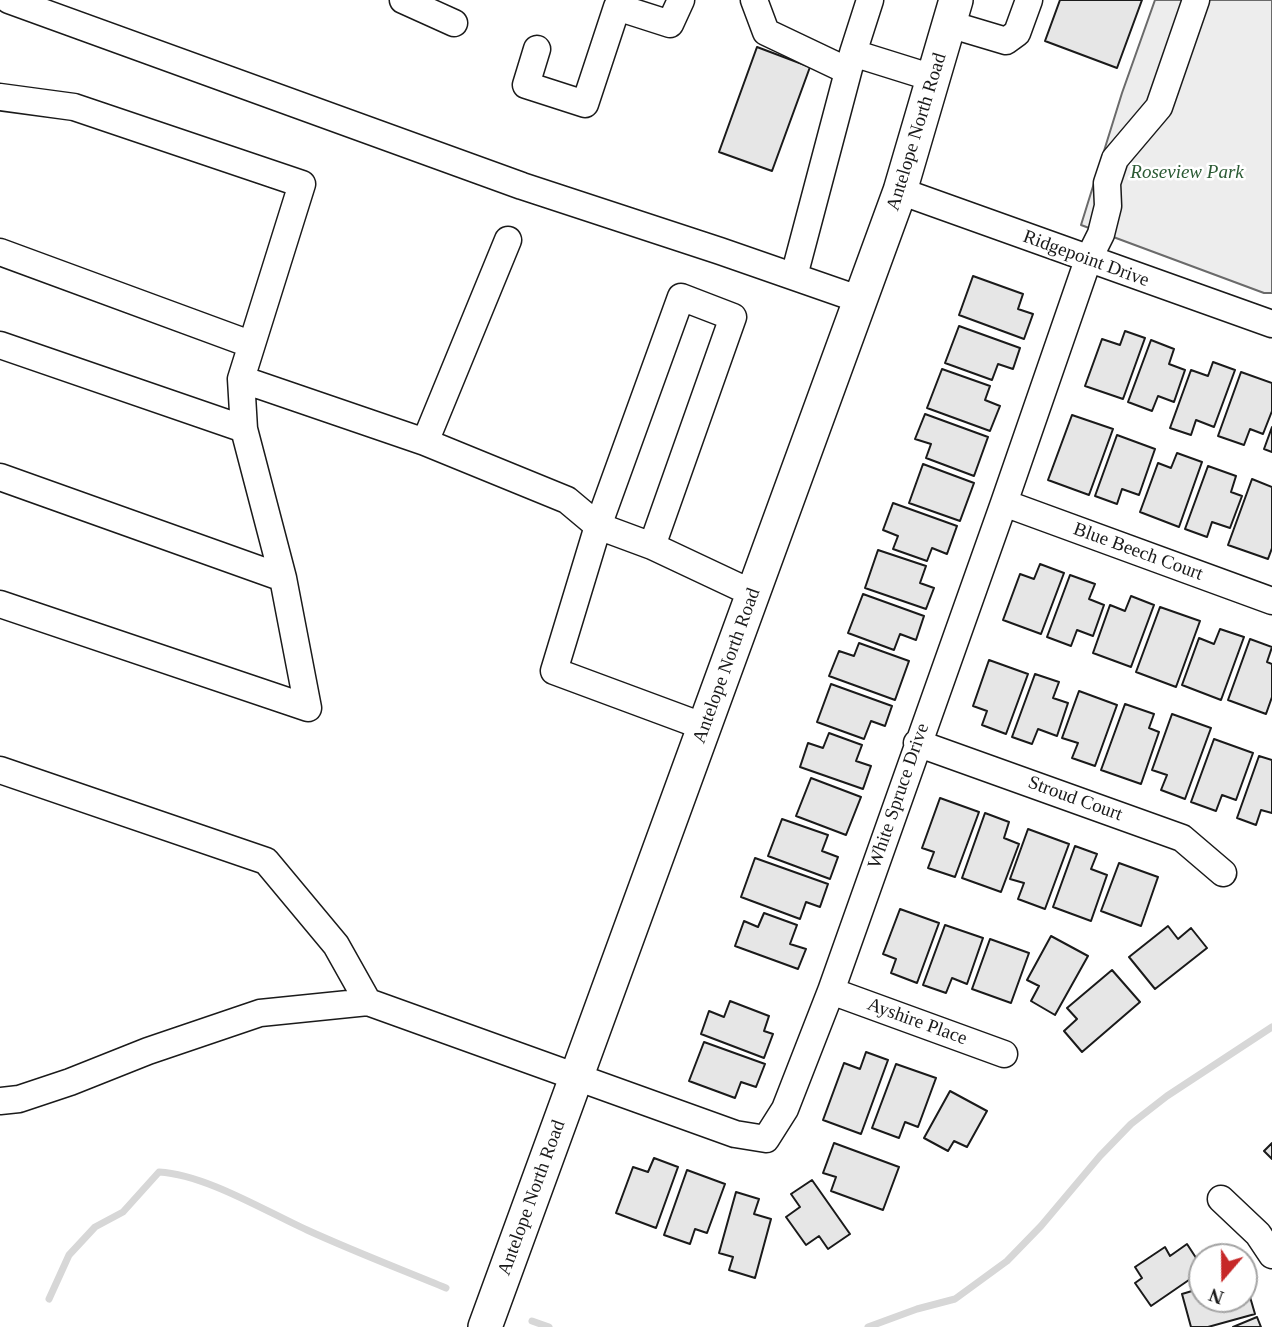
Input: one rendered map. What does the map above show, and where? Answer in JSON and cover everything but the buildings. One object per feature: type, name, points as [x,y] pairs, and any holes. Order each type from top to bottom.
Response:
[{"type":"main road","name":"Antelope North Road","points":[[485,1327],[900,191],[952,12]]},
{"type":"street","points":[[9,0],[522,186],[861,300]]},
{"type":"street","points":[[402,0],[454,23]]},
{"type":"street","points":[[537,50],[526,85],[585,104],[617,6],[670,24],[681,0]]},
{"type":"street","points":[[754,0],[766,32],[851,62],[933,78]]},
{"type":"street","points":[[794,276],[870,0]]},
{"type":"street","points":[[952,12],[1006,41],[1017,33],[1029,0]]},
{"type":"street","name":"White Spruce Drive","points":[[577,1076],[735,1134],[766,1139],[785,1108],[831,991],[1088,260],[1101,234],[1108,206],[1107,183],[1115,159],[1159,107],[1196,0]]},
{"type":"street","points":[[0,97],[74,107],[302,184],[241,379],[244,429],[283,578],[307,708],[0,604]]},
{"type":"street","name":"Ridgepoint Drive","points":[[900,191],[1272,324]]},
{"type":"street","points":[[425,442],[508,240]]},
{"type":"street","points":[[0,252],[250,344]]},
{"type":"street","points":[[652,546],[733,317],[681,297],[598,526],[554,671],[705,727]]},
{"type":"street","points":[[0,345],[244,429]]},
{"type":"street","points":[[241,379],[425,442],[567,500],[598,526],[652,546],[737,586],[755,591]]},
{"type":"street","points":[[0,477],[283,578]]},
{"type":"street","name":"Blue Beech Court","points":[[1004,503],[1272,601]]},
{"type":"street","name":"Stroud Court","points":[[917,743],[1182,838],[1223,873]]},
{"type":"street","points":[[0,770],[266,860],[336,945],[368,1002]]},
{"type":"street","name":"Ayshire Place","points":[[831,991],[1004,1054]]},
{"type":"street","points":[[0,1101],[19,1099],[70,1082],[148,1051],[260,1013],[368,1002],[577,1076]]},
{"type":"street","points":[[1221,1199],[1258,1234],[1272,1255]]},
{"type":"shaded area","name":"Roseview Park","points":[[1155,0],[1272,0],[1272,293],[1264,293],[1081,225],[1122,93]]},
{"type":"waterway","points":[[868,1327],[917,1309],[955,1299],[1007,1261],[1131,1124],[1167,1096],[1272,1027]]},
{"type":"waterway","points":[[49,1299],[69,1255],[95,1227],[123,1212],[159,1172],[215,1186],[324,1238],[446,1288]]},
{"type":"waterway","points":[[532,1321],[549,1327]]}]
